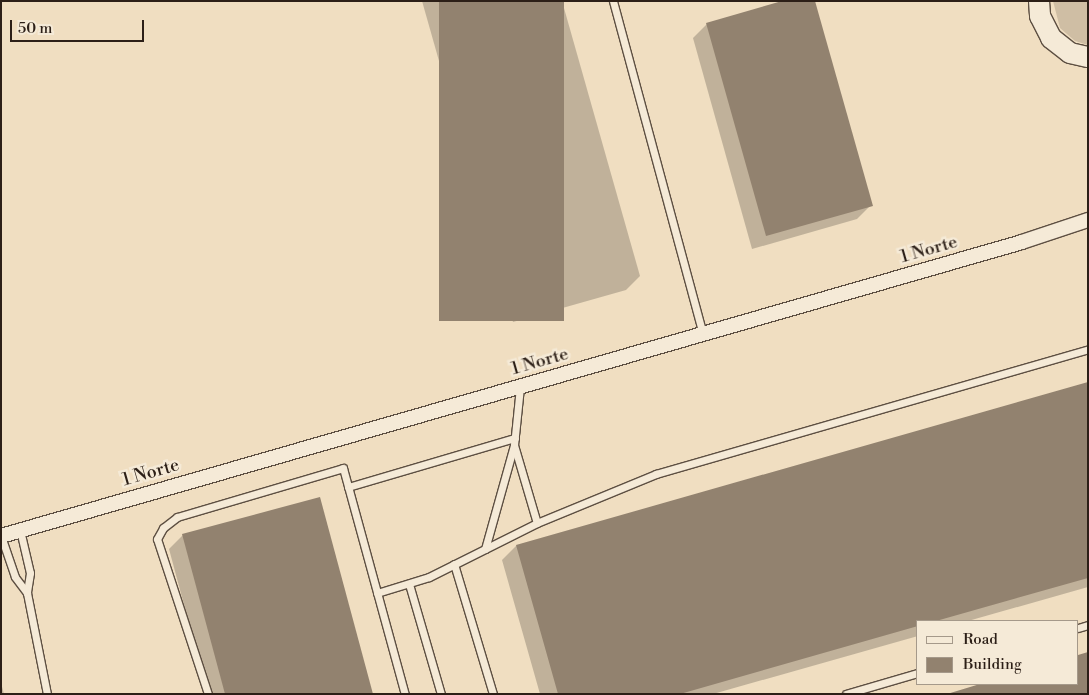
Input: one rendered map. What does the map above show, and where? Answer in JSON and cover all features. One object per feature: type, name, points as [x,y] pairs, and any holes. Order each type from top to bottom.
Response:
[{"type":"street","points":[[1039,1],[1040,16],[1051,38],[1065,50],[1086,59]]},
{"type":"street","name":"1 Norte","points":[[1,536],[703,335],[1088,220]]},
{"type":"lane","points":[[613,1],[703,335]]},
{"type":"lane","points":[[377,593],[409,584],[537,524],[656,474],[1088,349]]},
{"type":"lane","points":[[485,549],[515,441],[520,387]]},
{"type":"lane","points":[[515,441],[537,524]]},
{"type":"lane","points":[[348,487],[515,441]]},
{"type":"lane","points":[[208,694],[157,539],[163,528],[177,517],[342,468],[405,694]]},
{"type":"lane","points":[[20,530],[30,573],[27,593],[47,694]]},
{"type":"lane","points":[[1,536],[15,577],[27,593]]},
{"type":"lane","points":[[454,564],[492,694]]},
{"type":"lane","points":[[409,584],[441,694]]},
{"type":"lane","points":[[846,694],[916,674]]},
{"type":"shaded area","points":[[1053,1],[1088,1],[1088,45],[1075,41],[1060,28]]},
{"type":"building","points":[[439,1],[564,1],[564,321],[439,321]]},
{"type":"building","points":[[782,1],[815,1],[873,206],[766,236],[706,23]]},
{"type":"building","points":[[1088,382],[1088,578],[940,620],[916,620],[916,627],[680,694],[558,694],[516,545]]},
{"type":"building","points":[[320,497],[373,694],[225,694],[182,534]]},
{"type":"building","points":[[1088,652],[1088,694],[947,694],[977,685],[1079,685],[1079,655]]}]
